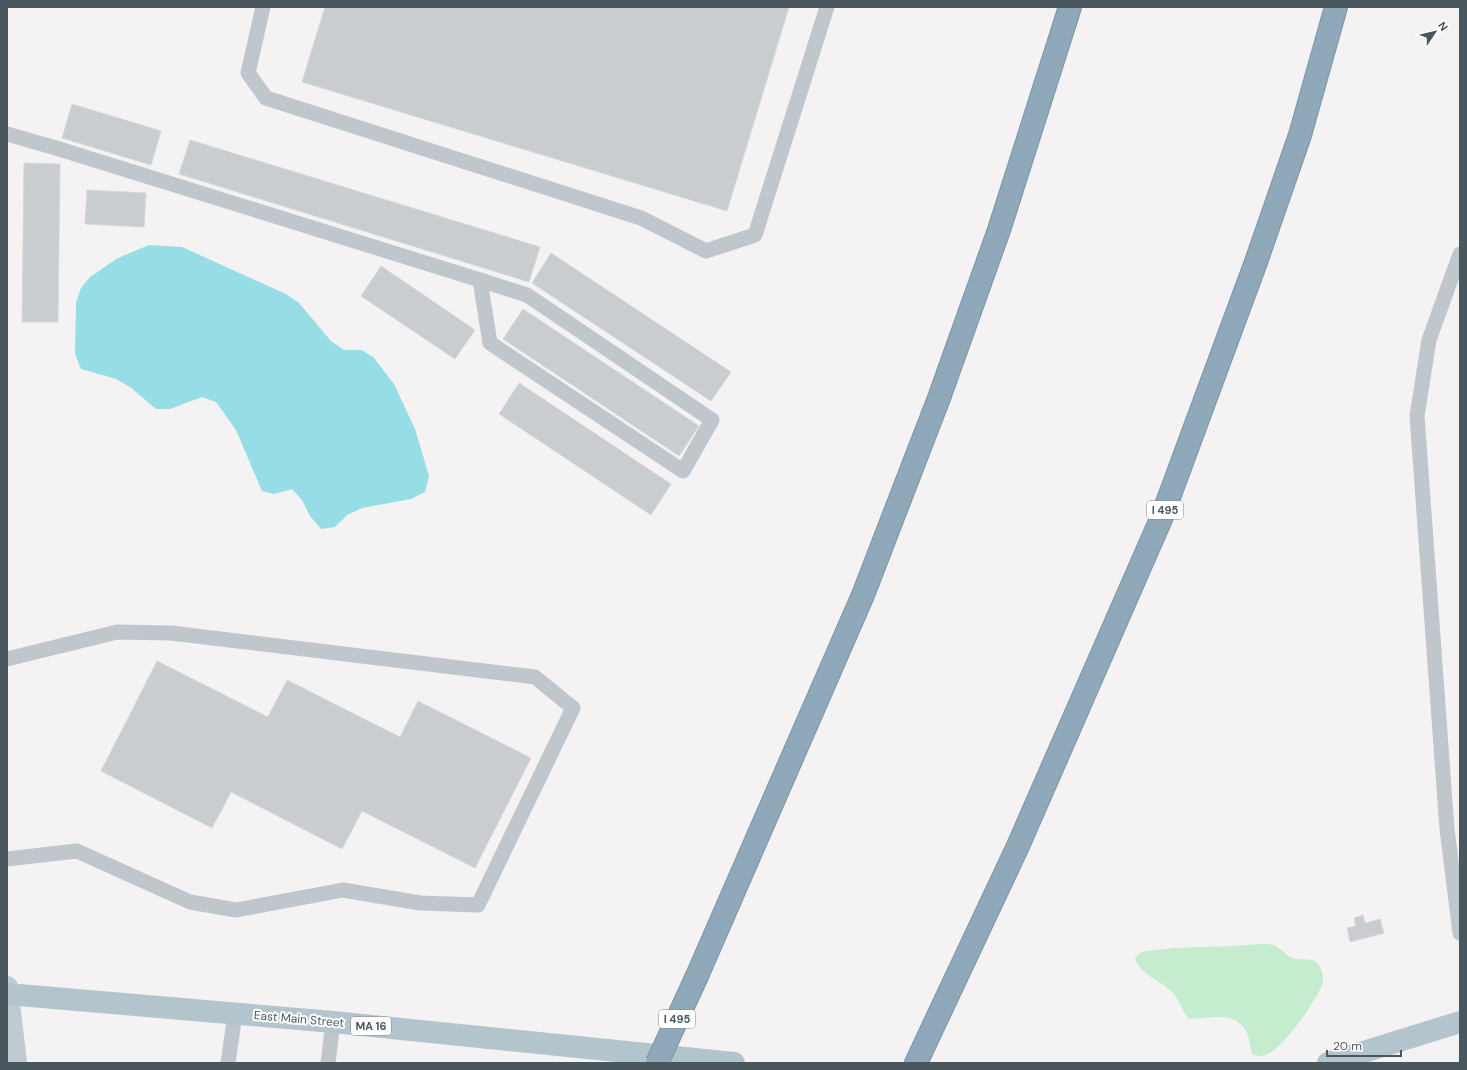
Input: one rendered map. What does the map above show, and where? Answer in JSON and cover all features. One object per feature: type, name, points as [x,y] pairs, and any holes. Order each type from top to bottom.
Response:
[{"type":"highway","name":"I 495","points":[[657,1063],[697,976],[863,595],[938,398],[999,230],[1070,7]]},
{"type":"highway","name":"I 495","points":[[916,1063],[1018,846],[1161,519],[1256,262],[1300,135],[1336,7]]},
{"type":"main road","name":"East Main Street","points":[[7,991],[235,1014],[333,1022],[734,1063]]},
{"type":"main road","points":[[7,991],[16,1063]]},
{"type":"main road","points":[[1328,1063],[1460,1022]]},
{"type":"lane","points":[[263,7],[248,73],[266,98],[641,218],[706,251],[755,235],[827,7]]},
{"type":"lane","points":[[7,134],[56,148],[480,280],[527,295],[712,420],[683,472],[490,344],[480,280]]},
{"type":"lane","points":[[1460,254],[1429,340],[1417,416],[1447,829],[1460,934]]},
{"type":"lane","points":[[7,659],[117,632],[171,633],[535,677],[573,708],[478,905],[420,903],[343,890],[236,910],[190,902],[77,851],[7,859]]},
{"type":"lane","points":[[228,1063],[235,1014]]},
{"type":"lane","points":[[328,1063],[333,1022]]},
{"type":"green space","points":[[1259,944],[1274,945],[1292,958],[1316,962],[1323,974],[1323,982],[1320,989],[1300,1022],[1275,1050],[1263,1056],[1253,1055],[1246,1031],[1241,1024],[1235,1020],[1220,1017],[1189,1019],[1175,995],[1141,969],[1135,958],[1141,952],[1172,948]]},
{"type":"water","points":[[149,245],[182,247],[286,294],[299,303],[331,341],[344,350],[362,350],[374,358],[394,384],[415,429],[429,476],[425,492],[411,499],[362,508],[347,515],[335,527],[321,529],[310,516],[302,500],[292,489],[274,494],[262,491],[236,430],[216,402],[202,397],[170,409],[156,409],[130,387],[116,379],[81,369],[75,354],[76,303],[81,288],[90,277],[118,258]]},
{"type":"building","points":[[325,7],[789,7],[727,211],[302,82]]},
{"type":"building","points":[[72,104],[161,131],[151,165],[62,138]]},
{"type":"building","points":[[190,140],[540,247],[529,282],[179,174]]},
{"type":"building","points":[[24,163],[60,164],[58,322],[22,322]]},
{"type":"building","points":[[87,190],[146,193],[144,227],[85,224]]},
{"type":"building","points":[[551,253],[731,372],[711,401],[532,283]]},
{"type":"building","points":[[381,266],[475,330],[455,359],[361,296]]},
{"type":"building","points":[[523,309],[699,426],[679,456],[503,339]]},
{"type":"building","points":[[519,383],[671,484],[651,515],[499,414]]},
{"type":"building","points":[[157,661],[268,717],[287,680],[400,737],[418,701],[531,758],[475,868],[362,811],[342,849],[231,792],[212,828],[101,771]]},
{"type":"building","points":[[1363,915],[1365,923],[1380,919],[1384,933],[1350,942],[1347,928],[1356,926],[1354,918]]}]
